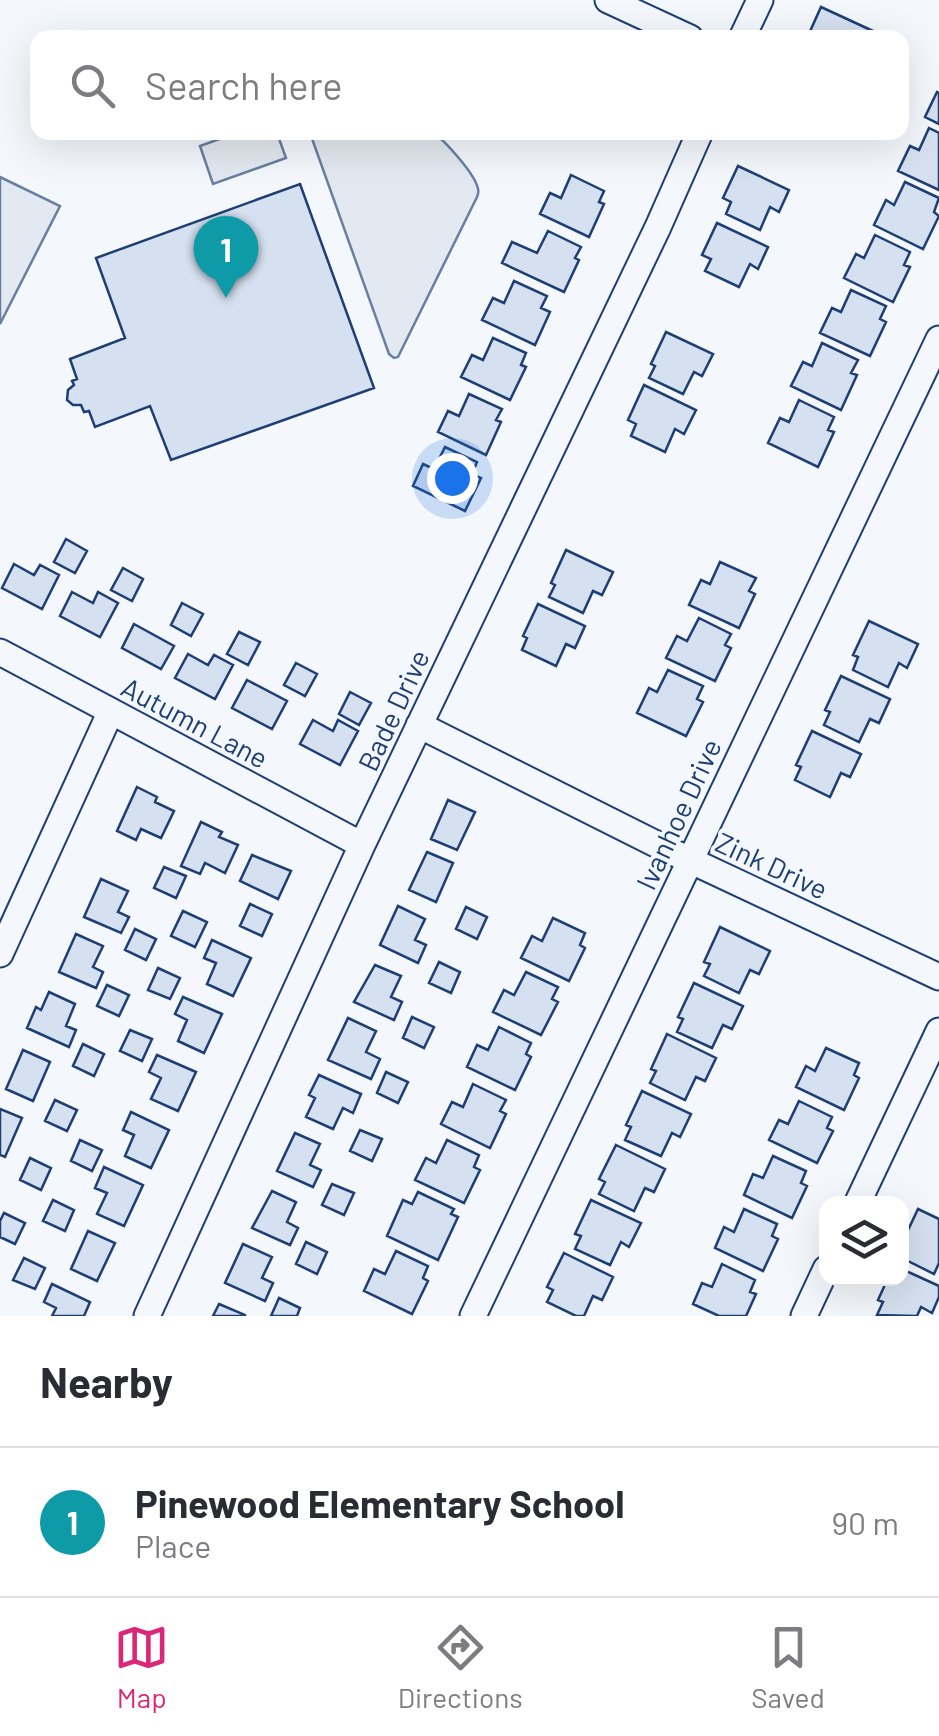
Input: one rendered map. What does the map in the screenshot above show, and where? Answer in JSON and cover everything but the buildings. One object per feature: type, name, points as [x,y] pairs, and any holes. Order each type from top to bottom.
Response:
[{"type":"street","points":[[608,0],[673,30]]},
{"type":"street","points":[[746,30],[760,0]]},
{"type":"street","name":"Bade Drive","points":[[146,1316],[362,845],[696,140]]},
{"type":"street","name":"Ivanhoe Drive","points":[[473,1316],[939,338]]},
{"type":"street","name":"Autumn Lane","points":[[0,652],[362,845]]},
{"type":"street","points":[[0,954],[111,711]]},
{"type":"street","name":"Zink Drive","points":[[419,725],[690,860],[939,977]]},
{"type":"street","points":[[861,1196],[939,1031]]},
{"type":"street","points":[[804,1316],[819,1284]]},
{"type":"shaded area","points":[[217,140],[280,140],[286,158],[213,184],[200,146]]},
{"type":"shaded area","points":[[313,140],[442,140],[476,183],[477,197],[398,357],[389,354]]},
{"type":"shaded area","points":[[0,177],[60,206],[0,324]]},
{"type":"place","name":"Pinewood Elementary School","points":[[226,298]]}]
